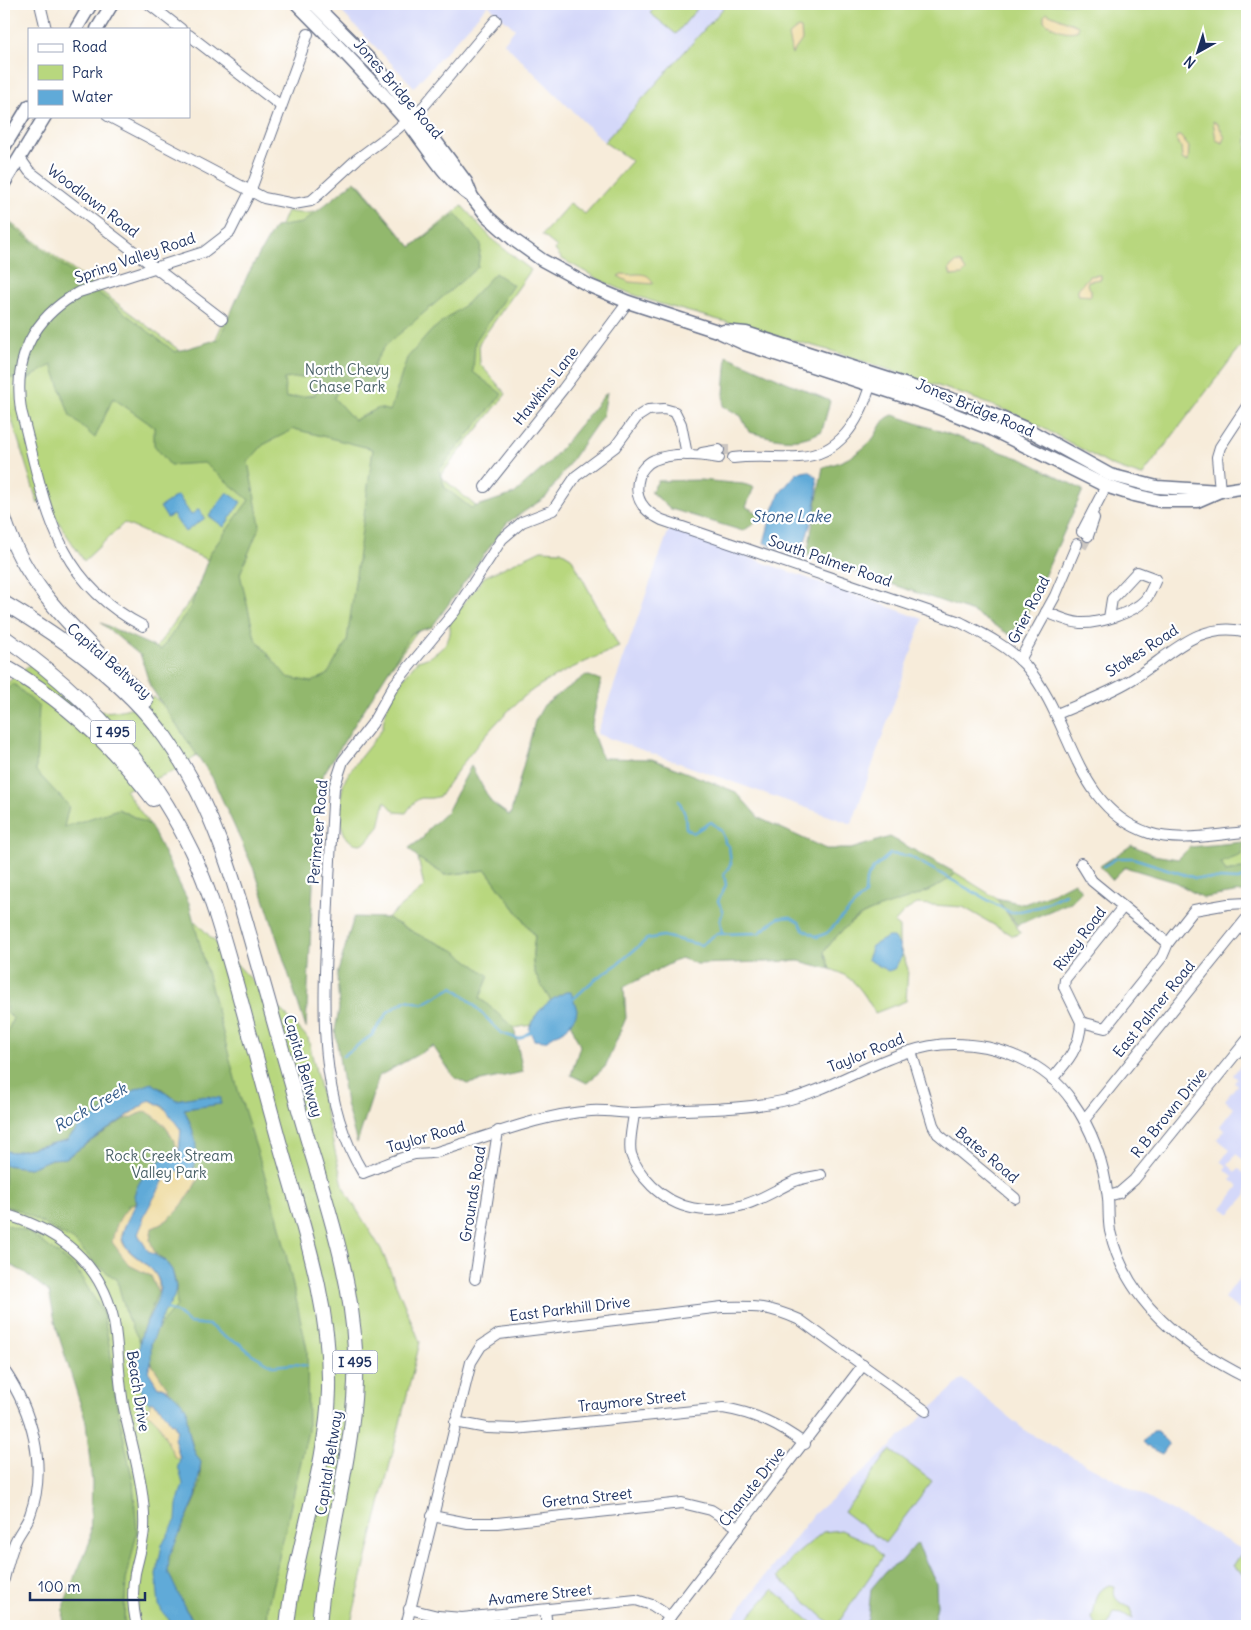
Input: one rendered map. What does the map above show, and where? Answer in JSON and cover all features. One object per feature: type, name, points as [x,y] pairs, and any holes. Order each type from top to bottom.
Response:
[{"type":"highway","points":[[4,518],[14,545],[38,589],[79,636],[152,708],[165,737]]},
{"type":"highway","name":"Capital Beltway","points":[[4,603],[56,636],[89,661],[119,687],[165,737],[188,772],[205,808],[233,880],[334,1234],[352,1313],[356,1390],[352,1426],[319,1626]]},
{"type":"highway","name":"Capital Beltway","points":[[4,637],[68,686],[95,712],[121,741],[155,787],[192,853],[222,932],[308,1244],[324,1314],[329,1382],[327,1424],[296,1571],[287,1626]]},
{"type":"highway","points":[[4,666],[70,710],[112,749],[148,792],[192,853]]},
{"type":"main road","points":[[77,28],[91,4]]},
{"type":"main road","points":[[98,28],[112,4]]},
{"type":"main road","name":"Jones Bridge Road","points":[[297,4],[411,117]]},
{"type":"main road","name":"Jones Bridge Road","points":[[314,4],[377,67],[411,117],[466,182],[472,197],[500,229],[542,260],[590,286],[628,302],[717,331],[746,333],[872,380],[1160,501],[1197,501],[1220,491],[1247,487]]},
{"type":"main road","points":[[4,147],[28,108]]},
{"type":"main road","points":[[4,183],[44,118]]},
{"type":"street","points":[[40,4],[46,28]]},
{"type":"street","points":[[149,4],[180,28]]},
{"type":"street","points":[[112,118],[250,192],[284,204],[311,201],[357,159],[424,106],[496,20]]},
{"type":"street","name":"Spring Valley Road","points":[[143,626],[120,614],[99,596],[75,568],[59,542],[51,524],[40,488],[22,410],[19,383],[22,364],[29,343],[43,321],[60,304],[79,292],[204,252],[230,232],[239,218],[250,192],[308,34]]},
{"type":"street","points":[[190,36],[281,106]]},
{"type":"street","name":"Woodlawn Road","points":[[20,158],[29,171],[222,319]]},
{"type":"street","name":"Hawkins Lane","points":[[485,487],[563,389],[628,302]]},
{"type":"street","points":[[733,454],[804,457],[819,453],[837,444],[857,419],[872,380]]},
{"type":"street","points":[[1220,491],[1217,457],[1220,447],[1247,406]]},
{"type":"street","name":"Perimeter Road","points":[[364,1173],[347,1142],[339,1119],[326,1044],[324,984],[330,843],[337,775],[343,761],[372,724],[394,685],[455,611],[502,540],[522,522],[553,510],[576,476],[615,447],[638,417],[648,410],[664,409],[675,412],[681,424],[687,455]]},
{"type":"street","points":[[687,455],[719,454]]},
{"type":"street","name":"South Palmer Road","points":[[687,455],[660,458],[649,463],[640,473],[636,495],[644,508],[652,515],[960,622],[991,638],[1020,660],[1047,696],[1084,775],[1099,799],[1122,820],[1154,834],[1178,838],[1242,833]]},
{"type":"street","points":[[1085,534],[1108,480]]},
{"type":"street","name":"Grier Road","points":[[1020,660],[1065,574],[1068,562],[1079,546]]},
{"type":"street","points":[[1046,612],[1081,623],[1109,618],[1142,604],[1147,599],[1156,579],[1137,572],[1112,599],[1109,618]]},
{"type":"street","name":"Stokes Road","points":[[1057,714],[1130,681],[1181,643],[1197,635],[1227,629],[1247,632]]},
{"type":"street","name":"Rixey Road","points":[[1081,863],[1092,881],[1168,943]]},
{"type":"street","points":[[1052,1079],[1075,1051],[1080,1037],[1080,1022],[1105,1028],[1162,957],[1168,943],[1194,910],[1247,903]]},
{"type":"street","name":"Rixey Road","points":[[1080,1022],[1064,987],[1065,979],[1123,907]]},
{"type":"street","name":"East Palmer Road","points":[[1084,1120],[1247,918]]},
{"type":"street","name":"R B Brown Drive","points":[[1108,1196],[1119,1193],[1134,1180],[1247,1040]]},
{"type":"street","name":"Taylor Road","points":[[634,1113],[720,1110],[787,1100],[911,1051],[952,1044],[985,1046],[1022,1058],[1062,1088],[1084,1120],[1096,1148],[1108,1196],[1110,1228],[1115,1246],[1132,1284],[1146,1304],[1166,1326],[1191,1346],[1247,1378]]},
{"type":"street","name":"Bates Road","points":[[911,1051],[933,1125],[938,1134],[1015,1198]]},
{"type":"street","name":"Grounds Road","points":[[476,1279],[498,1131],[573,1113],[608,1110],[634,1113]]},
{"type":"street","points":[[634,1113],[631,1153],[636,1166],[644,1178],[666,1199],[683,1206],[704,1209],[740,1206],[759,1200],[796,1181],[821,1175]]},
{"type":"street","name":"Taylor Road","points":[[364,1173],[414,1154],[434,1153],[498,1131]]},
{"type":"street","name":"Beach Drive","points":[[4,1214],[47,1230],[72,1248],[101,1286],[109,1304],[114,1323],[120,1389],[144,1506],[144,1530],[134,1576],[134,1612],[137,1626]]},
{"type":"street","name":"East Parkhill Drive","points":[[406,1626],[471,1362],[481,1346],[489,1339],[509,1331],[722,1307],[759,1306],[778,1310],[800,1320],[926,1411]]},
{"type":"street","name":"Chanute Drive","points":[[664,1626],[863,1365]]},
{"type":"street","points":[[4,1370],[26,1409],[38,1455],[38,1476],[30,1515],[16,1542],[4,1579]]},
{"type":"street","name":"Traymore Street","points":[[456,1422],[487,1428],[514,1429],[723,1408],[744,1411],[766,1419],[804,1444]]},
{"type":"street","name":"Gretna Street","points":[[432,1516],[468,1523],[497,1523],[682,1503],[711,1510],[739,1528]]},
{"type":"street","name":"Avamere Street","points":[[409,1609],[438,1616],[462,1618],[636,1600],[652,1605],[670,1617]]},
{"type":"street","points":[[545,1610],[547,1626]]},
{"type":"shaded area","points":[[334,4],[727,4],[604,142],[504,43],[515,29],[488,5],[414,87]]},
{"type":"shaded area","points":[[669,529],[923,619],[852,824],[597,734]]},
{"type":"shaded area","points":[[1247,1057],[1247,1158],[1245,1161],[1236,1154],[1228,1165],[1236,1172],[1239,1169],[1247,1176],[1247,1194],[1230,1214],[1222,1208],[1239,1186],[1231,1180],[1233,1176],[1224,1169],[1227,1166],[1221,1161],[1230,1149],[1217,1139],[1225,1130],[1220,1126],[1234,1108],[1225,1100],[1237,1085],[1234,1082],[1237,1078],[1233,1075]]},
{"type":"shaded area","points":[[1247,1268],[1247,1316],[1224,1298]]},
{"type":"shaded area","points":[[962,1379],[1027,1432],[1247,1552],[1247,1626],[726,1626],[814,1514],[873,1463]]},
{"type":"green space","points":[[658,4],[701,4],[676,34],[650,13]]},
{"type":"green space","points":[[727,4],[1247,4],[1247,338],[1142,476],[1112,466],[1023,417],[965,395],[832,351],[657,303],[602,281],[562,259],[555,250],[557,247],[542,235],[570,203],[585,214],[632,161],[604,142]]},
{"type":"green space","name":"North Chevy Chase Park","points":[[355,181],[411,247],[456,214],[481,244],[478,267],[385,346],[373,365],[381,371],[366,391],[345,379],[334,398],[354,420],[379,408],[390,411],[407,358],[432,330],[467,303],[495,273],[513,285],[475,342],[473,372],[502,394],[439,470],[445,488],[471,508],[514,494],[549,463],[607,392],[603,415],[546,497],[507,523],[432,627],[412,633],[318,783],[306,1028],[256,874],[212,777],[150,686],[141,656],[101,623],[161,650],[191,606],[210,553],[249,500],[204,463],[170,465],[154,445],[154,427],[113,398],[95,438],[70,416],[52,365],[26,380],[10,378],[4,367],[4,220],[175,352],[219,339],[248,274],[275,227],[302,223]],"holes":[[[313,376],[315,395],[286,398],[284,379]],[[294,429],[373,449],[347,641],[327,675],[311,682],[287,677],[255,638],[240,574],[260,525],[248,462],[263,445]]]},
{"type":"green space","name":"North Chevy Chase Park","points":[[358,183],[411,247],[462,206],[494,241],[531,270],[479,343],[480,364],[506,394],[440,476],[496,523],[269,835],[152,653],[217,564],[124,523],[84,561],[55,517],[47,488],[38,504],[4,394],[4,218],[187,356],[210,352],[222,325],[264,264],[287,211],[309,213],[326,208]]},
{"type":"green space","points":[[727,356],[830,401],[822,431],[795,439],[778,438],[749,432],[741,416],[723,406]]},
{"type":"green space","points":[[893,415],[1022,459],[1083,490],[1028,612],[1010,635],[973,612],[807,555],[823,467],[843,461],[855,454],[871,441],[882,423]]},
{"type":"green space","points":[[700,480],[743,484],[754,487],[746,507],[765,516],[743,531],[671,509],[651,492],[658,481]]},
{"type":"green space","points":[[541,550],[561,551],[571,557],[619,647],[561,674],[530,692],[493,726],[440,796],[419,799],[406,813],[395,812],[385,801],[379,827],[366,842],[360,844],[352,842],[346,836],[340,817],[343,785],[350,771],[383,727],[384,717],[390,700],[400,683],[417,661],[437,652],[446,643],[450,633],[450,621],[484,577]]},
{"type":"green space","name":"Rock Creek Stream Valley Park","points":[[39,657],[58,691],[78,707],[104,712],[118,711],[131,708],[154,697],[210,746],[177,770],[125,790],[150,825],[118,809],[175,947],[195,921],[308,1038],[344,1189],[381,1249],[420,1342],[350,1626],[67,1626],[93,1549],[103,1503],[60,1289],[4,1261],[4,677],[7,683]]},
{"type":"green space","points":[[586,675],[601,680],[591,729],[602,758],[652,759],[736,792],[759,818],[826,849],[851,849],[890,837],[956,873],[946,881],[925,892],[867,913],[849,924],[824,952],[830,969],[799,961],[697,964],[681,958],[624,987],[626,1018],[605,1067],[587,1083],[571,1075],[580,1046],[570,1022],[574,1003],[566,992],[551,1001],[540,983],[533,964],[535,936],[486,870],[445,875],[418,858],[409,848],[423,838],[428,829],[447,812],[471,766],[491,802],[510,816],[535,721],[544,705]]},
{"type":"green space","points":[[13,683],[39,707],[36,771],[69,806],[64,827],[118,809],[150,825],[189,903],[238,1090],[278,1218],[307,1349],[308,1431],[268,1605],[267,1626],[197,1626],[176,1594],[168,1573],[168,1560],[171,1548],[197,1496],[200,1483],[200,1469],[183,1406],[161,1380],[154,1369],[151,1358],[150,1348],[158,1328],[177,1306],[174,1275],[164,1260],[153,1249],[150,1237],[152,1228],[167,1220],[186,1200],[199,1177],[194,1168],[196,1153],[194,1138],[184,1109],[220,1104],[209,1096],[176,1100],[161,1088],[136,1089],[79,1127],[67,1140],[14,1152],[4,1151],[4,1040],[13,1018],[7,1012],[4,986],[4,693]]},
{"type":"green space","points":[[1244,842],[1247,842],[1247,868],[1225,872],[1221,862],[1240,855]]},
{"type":"green space","points":[[1244,842],[1241,855],[1221,863],[1226,872],[1247,868],[1247,891],[1203,898],[1175,882],[1125,867],[1112,880],[1100,866],[1132,845],[1153,855],[1178,859],[1190,847]]},
{"type":"green space","points":[[418,858],[445,875],[486,870],[535,936],[534,970],[551,1001],[538,1012],[531,1025],[514,1028],[503,1020],[417,934],[387,918],[424,887]]},
{"type":"green space","points":[[956,873],[996,898],[1021,933],[1013,936],[963,907],[917,904],[905,911],[894,923],[899,927],[899,945],[908,969],[906,1001],[875,1013],[862,992],[852,981],[846,976],[830,969],[824,952],[843,929],[861,916],[924,892],[946,881]]},
{"type":"green space","points":[[1074,882],[1082,891],[1071,902],[1017,925],[996,898],[1024,904],[1053,893]]},
{"type":"green space","points":[[354,917],[387,918],[417,934],[454,950],[489,976],[480,998],[514,1028],[523,1072],[467,1084],[454,1077],[433,1046],[379,1076],[357,1143],[346,1104],[335,1030],[339,1009],[337,975]]},
{"type":"green space","points":[[145,1110],[166,1127],[179,1151],[171,1153],[137,1202],[127,1206],[129,1265],[151,1276],[158,1292],[142,1332],[141,1344],[127,1317],[117,1280],[96,1264],[73,1240],[18,1210],[4,1206],[4,1165],[29,1168],[51,1159],[66,1158],[124,1119],[131,1118]]},
{"type":"green space","points":[[4,1224],[29,1232],[75,1267],[103,1313],[110,1349],[116,1401],[133,1482],[137,1532],[126,1581],[124,1620],[126,1626],[63,1626],[64,1604],[90,1541],[92,1483],[86,1422],[57,1330],[49,1292],[24,1272],[4,1262]]},
{"type":"green space","points":[[890,1450],[932,1481],[885,1543],[844,1512]]},
{"type":"green space","points":[[841,1530],[872,1544],[883,1557],[836,1626],[833,1626],[778,1577],[792,1558],[823,1532]]},
{"type":"green space","points":[[917,1543],[936,1583],[937,1606],[932,1626],[863,1626],[868,1619],[871,1589],[886,1571],[901,1562]]},
{"type":"green space","points":[[1243,1551],[1247,1553],[1247,1576],[1233,1566]]},
{"type":"green space","points":[[1109,1585],[1115,1586],[1114,1591],[1117,1600],[1131,1608],[1132,1619],[1122,1613],[1114,1612],[1109,1626],[1096,1626],[1092,1618],[1096,1599],[1100,1591]]},
{"type":"green space","points":[[773,1589],[815,1626],[741,1626]]},
{"type":"sand","points":[[1047,13],[1078,26],[1078,30],[1070,32],[1051,26],[1044,21],[1044,16]]},
{"type":"sand","points":[[798,28],[801,29],[802,40],[792,54],[788,36]]},
{"type":"sand","points":[[1213,121],[1218,124],[1225,138],[1223,143],[1216,140]]},
{"type":"sand","points":[[1177,136],[1180,136],[1189,147],[1188,162],[1182,159],[1181,147],[1176,139]]},
{"type":"sand","points":[[957,262],[961,263],[966,271],[962,275],[951,276],[949,269]]},
{"type":"sand","points":[[622,274],[645,275],[651,279],[653,284],[629,282],[618,276]]},
{"type":"sand","points":[[1101,275],[1101,279],[1088,281],[1087,285],[1091,290],[1091,296],[1078,295],[1078,289],[1089,276]]},
{"type":"sand","points":[[150,1100],[169,1112],[180,1126],[181,1141],[179,1151],[166,1127],[152,1115],[145,1111],[131,1118],[124,1119]]},
{"type":"sand","points":[[194,1168],[199,1177],[186,1200],[167,1220],[152,1228],[150,1240],[156,1256],[148,1251],[138,1234],[142,1219],[164,1180],[175,1171],[183,1173]]},
{"type":"sand","points":[[137,1202],[123,1230],[122,1242],[133,1255],[155,1274],[159,1282],[158,1292],[151,1276],[129,1265],[112,1242],[123,1213]]},
{"type":"sand","points":[[151,1363],[171,1393],[162,1387],[158,1387],[148,1371]]},
{"type":"sand","points":[[151,1401],[166,1413],[171,1424],[173,1423],[177,1431],[174,1438],[180,1458],[175,1458],[159,1424],[147,1412]]},
{"type":"water","name":"Stone Lake","points":[[808,471],[816,478],[817,491],[801,555],[764,543],[772,513],[780,493],[797,473]]},
{"type":"water","points":[[227,492],[241,502],[224,527],[209,516]]},
{"type":"water","points":[[178,495],[191,515],[199,509],[205,518],[185,532],[173,515],[167,518],[160,507]]},
{"type":"water","points":[[888,937],[893,937],[899,945],[902,956],[894,969],[888,971],[867,959],[872,946]]},
{"type":"water","points":[[566,992],[571,992],[577,1010],[576,1015],[567,1028],[545,1041],[534,1040],[529,1029],[539,1011],[548,1002]]},
{"type":"water","name":"Rock Creek","points":[[152,1083],[176,1100],[199,1096],[221,1098],[221,1104],[184,1109],[195,1138],[196,1160],[194,1168],[183,1173],[175,1171],[164,1180],[142,1219],[143,1222],[138,1234],[148,1251],[165,1261],[172,1270],[176,1287],[174,1297],[164,1313],[151,1344],[151,1363],[148,1371],[158,1387],[170,1392],[186,1408],[192,1444],[201,1462],[196,1497],[169,1557],[168,1572],[186,1610],[197,1626],[175,1626],[163,1613],[159,1605],[156,1575],[162,1545],[176,1520],[177,1505],[183,1484],[178,1466],[180,1458],[174,1438],[177,1431],[174,1423],[171,1424],[158,1406],[151,1401],[149,1403],[144,1397],[139,1379],[138,1358],[141,1338],[158,1298],[160,1287],[153,1271],[126,1247],[123,1240],[125,1225],[137,1202],[134,1196],[140,1181],[157,1163],[179,1151],[181,1130],[164,1107],[150,1100],[66,1158],[51,1159],[30,1168],[4,1165],[4,1151],[14,1152],[67,1140],[79,1127],[136,1089]]},
{"type":"water","points":[[1152,1432],[1157,1432],[1169,1444],[1162,1454],[1148,1447],[1143,1442]]},
{"type":"waterway","points":[[679,801],[685,814],[686,828],[693,833],[711,822],[721,831],[725,843],[729,846],[731,864],[724,874],[726,885],[718,901],[723,911],[720,920],[722,933]]},
{"type":"waterway","points":[[571,1001],[594,980],[618,964],[647,939],[663,936],[701,945],[716,934],[759,933],[778,918],[791,917],[799,922],[803,929],[817,937],[827,933],[865,894],[866,880],[873,869],[890,854],[909,856],[1011,913],[1038,907],[1065,894]]},
{"type":"waterway","points":[[1104,866],[1117,858],[1133,858],[1195,878],[1238,880],[1247,877]]},
{"type":"waterway","points":[[343,1056],[372,1035],[389,1011],[407,1000],[423,1004],[453,987],[467,998],[501,1033],[519,1039],[531,1031]]},
{"type":"waterway","points":[[163,1308],[176,1312],[189,1323],[209,1325],[226,1338],[239,1343],[252,1354],[273,1366],[295,1364],[307,1366]]},
{"type":"tunnel","points":[[719,450],[732,450]]},
{"type":"tunnel","points":[[1082,547],[1088,536]]}]
